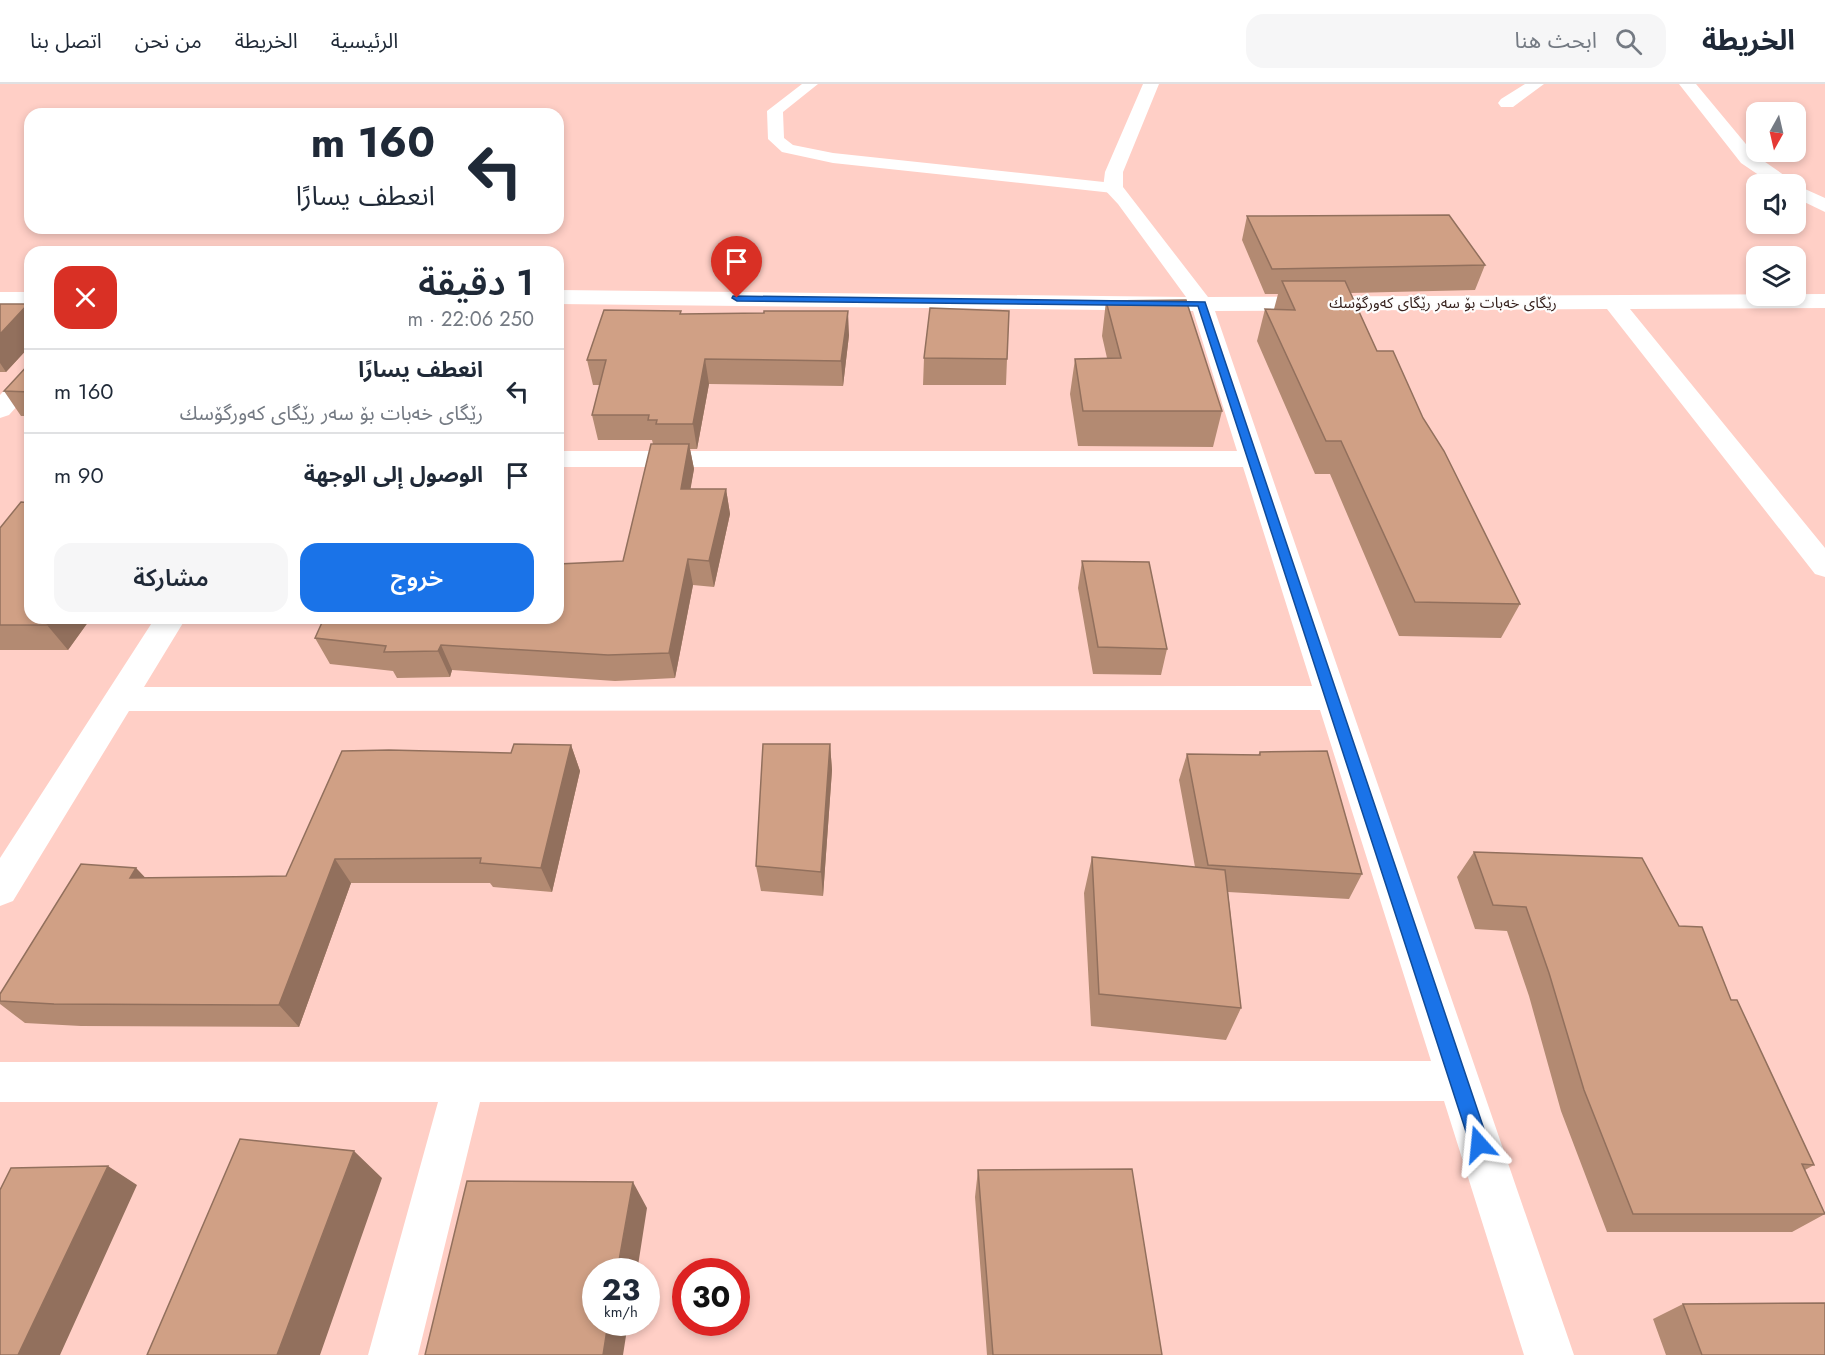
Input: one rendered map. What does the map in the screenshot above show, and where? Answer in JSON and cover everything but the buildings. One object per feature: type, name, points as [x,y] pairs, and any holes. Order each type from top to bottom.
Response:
[{"type":"street","points":[[1151,84],[1114,172],[1113,188],[1125,200],[1202,304],[1549,1355]]},
{"type":"street","points":[[1507,103],[1536,84]]},
{"type":"street","points":[[1687,84],[1748,159],[1770,174]]},
{"type":"street","points":[[1806,196],[1825,206]]},
{"type":"street","name":"رێگاى خەبات بۆ سەر رێگاى كەورگۆسك","points":[[564,297],[1202,304],[1825,301]]},
{"type":"street","points":[[0,299],[24,299]]},
{"type":"street","points":[[1614,303],[1825,567]]},
{"type":"street","points":[[0,410],[24,384]]},
{"type":"street","points":[[564,459],[1253,459]]},
{"type":"street","points":[[0,890],[167,624]]},
{"type":"street","points":[[120,699],[1332,698]]},
{"type":"street","points":[[0,1082],[1458,1081]]},
{"type":"street","points":[[393,1355],[464,1083]]},
{"type":"lane","points":[[811,84],[775,111],[776,139],[788,148],[833,158],[1113,188]]},
{"type":"route","points":[[737,298],[1202,304],[1479,1144]]}]
